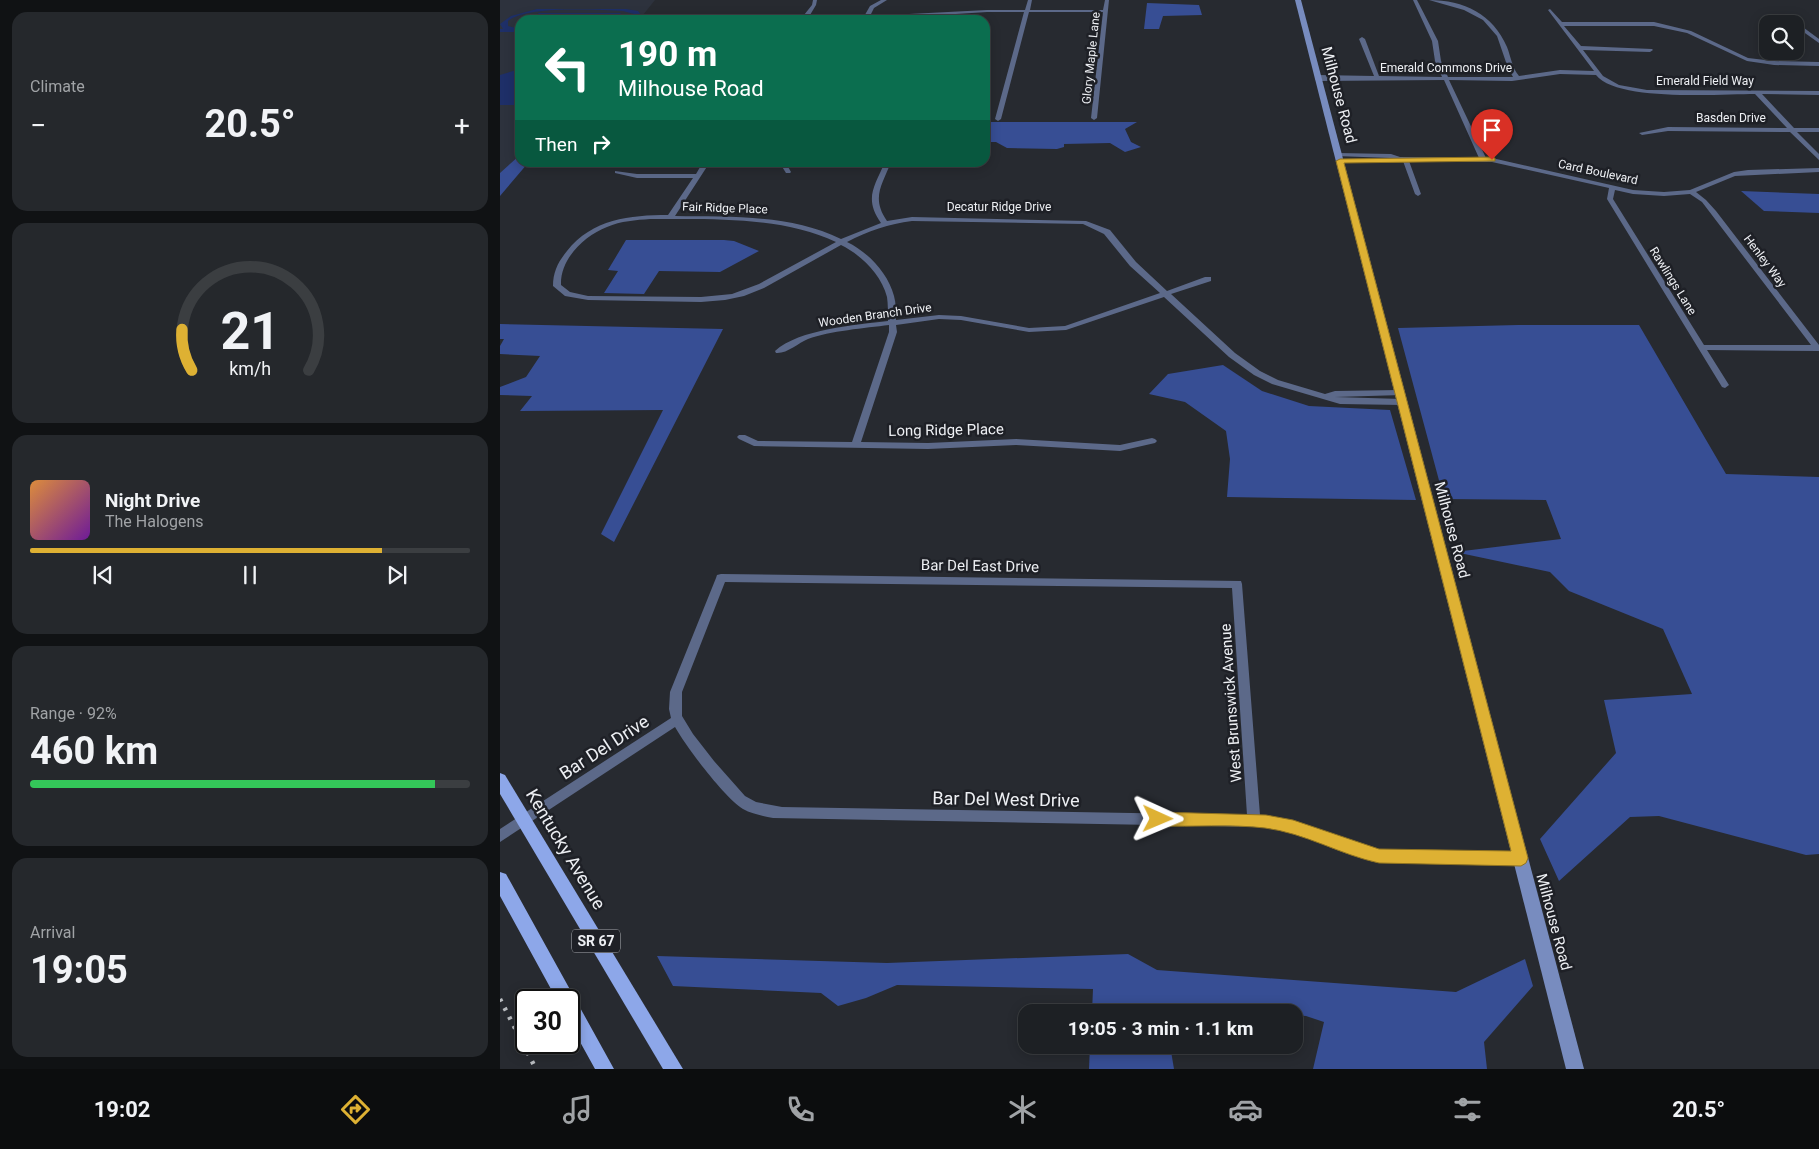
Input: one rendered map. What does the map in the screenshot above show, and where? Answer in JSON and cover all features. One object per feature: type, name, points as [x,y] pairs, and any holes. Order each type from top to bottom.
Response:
[{"type":"main road","name":"Kentucky Avenue","points":[[500,780],[674,1069]]},
{"type":"main road","points":[[500,880],[561,989]]},
{"type":"main road","points":[[580,1024],[605,1069]]},
{"type":"street","points":[[808,15],[815,4],[814,0]]},
{"type":"street","points":[[868,15],[872,7],[885,0]]},
{"type":"street","points":[[998,119],[1030,0]]},
{"type":"street","name":"Glory Maple Lane","points":[[1094,118],[1107,0]]},
{"type":"street","name":"Milhouse Road","points":[[1298,0],[1575,1069]]},
{"type":"street","points":[[1414,0],[1435,41],[1438,61],[1483,159]]},
{"type":"street","points":[[1431,0],[1474,11],[1486,18],[1505,48],[1510,67],[1517,78]]},
{"type":"street","points":[[938,15],[1027,10],[1106,11]]},
{"type":"street","points":[[1550,10],[1597,73]]},
{"type":"street","points":[[1560,24],[1654,24],[1689,32],[1755,61],[1819,64]]},
{"type":"street","points":[[1804,30],[1819,41]]},
{"type":"street","points":[[1362,39],[1377,78]]},
{"type":"street","points":[[1578,48],[1650,50]]},
{"type":"street","name":"Emerald Commons Drive","points":[[1318,78],[1517,78],[1560,72],[1597,73]]},
{"type":"street","name":"Emerald Field Way","points":[[1597,73],[1610,83],[1638,91],[1819,92]]},
{"type":"street","points":[[1756,92],[1819,158]]},
{"type":"street","name":"Basden Drive","points":[[1642,133],[1668,129],[1819,130]]},
{"type":"street","name":"Card Boulevard","points":[[1339,158],[1394,162],[1402,159],[1483,159],[1612,188],[1664,194],[1691,192],[1734,174],[1819,170]]},
{"type":"street","points":[[1402,159],[1418,194]]},
{"type":"street","points":[[670,218],[704,167]]},
{"type":"street","points":[[785,167],[788,172]]},
{"type":"street","points":[[886,167],[873,202],[877,212],[886,223]]},
{"type":"street","points":[[617,172],[637,176],[699,176]]},
{"type":"street","name":"Rawlings Lane","points":[[1612,188],[1610,199],[1725,385]]},
{"type":"street","name":"Henley Way","points":[[1691,192],[1704,201],[1714,212],[1818,348]]},
{"type":"street","name":"Fair Ridge Place","points":[[556,283],[558,272],[575,245],[586,234],[604,225],[632,218],[770,221],[810,229],[844,242],[868,259],[884,278],[893,301],[893,332],[856,444]]},
{"type":"street","name":"Decatur Ridge Drive","points":[[556,283],[561,291],[583,298],[726,298],[750,291],[844,242],[886,223],[908,219],[1070,220],[1086,222],[1107,232],[1133,264],[1244,365],[1275,382],[1340,402],[1400,398]]},
{"type":"street","name":"Wooden Branch Drive","points":[[779,351],[806,336],[894,321],[954,317],[1029,330],[1055,329],[1084,323],[1208,279]]},
{"type":"street","points":[[1702,347],[1818,348]]},
{"type":"street","name":"Long Ridge Place","points":[[742,437],[757,444],[928,446],[1016,442],[1120,448],[1152,441]]},
{"type":"street","name":"Bar Del East Drive","points":[[678,720],[674,703],[676,692],[721,578],[1237,584]]},
{"type":"street","name":"West Brunswick Avenue","points":[[1237,584],[1254,821]]},
{"type":"street","name":"Bar Del West Drive","points":[[678,720],[735,796],[748,805],[770,812],[1254,821],[1293,827],[1376,855],[1521,858]]},
{"type":"street","name":"Bar Del Drive","points":[[524,820],[678,720]]},
{"type":"street","points":[[500,836],[524,820]]},
{"type":"shaded area","points":[[500,0],[655,0],[643,15],[515,15],[515,167],[524,167],[500,188]]},
{"type":"shaded area","points":[[1147,3],[1199,5],[1202,15],[1163,16],[1159,29],[1144,29]]},
{"type":"shaded area","points":[[537,9],[626,9],[638,11],[641,15],[634,15],[623,11],[546,11],[515,15],[515,18],[508,21],[508,26],[515,28],[515,32],[500,32],[500,29],[503,29],[500,24],[511,16]]},
{"type":"shaded area","points":[[539,13],[621,13],[619,15],[536,15]]},
{"type":"shaded area","points":[[515,70],[515,105],[500,105],[500,75]]},
{"type":"shaded area","points":[[990,122],[1137,122],[1125,129],[1131,142],[1141,147],[1125,152],[1110,143],[1064,144],[1064,147],[1057,149],[1007,148],[996,142],[990,142]]},
{"type":"shaded area","points":[[515,160],[515,167],[525,167],[500,196],[500,173]]},
{"type":"shaded area","points":[[1741,191],[1819,194],[1819,213],[1764,211]]},
{"type":"shaded area","points":[[626,240],[724,240],[734,241],[759,251],[720,272],[659,271],[644,294],[604,293],[618,271],[608,270]]},
{"type":"shaded area","points":[[500,324],[723,329],[614,542],[601,534],[663,410],[520,411],[532,396],[500,395],[500,387],[526,377],[540,356],[500,354],[500,346],[504,339],[500,339]]},
{"type":"shaded area","points":[[1518,325],[1639,325],[1726,474],[1819,477],[1819,854],[1806,855],[1659,816],[1630,817],[1559,881],[1540,839],[1616,753],[1604,700],[1692,694],[1663,629],[1569,591],[1550,572],[1455,552],[1561,539],[1546,500],[1444,499],[1398,328]]},
{"type":"shaded area","points":[[1223,365],[1262,391],[1309,406],[1390,410],[1416,500],[1227,497],[1230,459],[1226,431],[1185,402],[1149,394],[1168,374]]},
{"type":"shaded area","points":[[1128,954],[1157,970],[1456,992],[1525,959],[1533,986],[1484,1042],[1487,1069],[1313,1069],[1324,1022],[1303,1016],[1303,1004],[1092,1004],[1093,989],[897,985],[866,998],[838,1006],[821,993],[673,986],[657,956],[887,963]]},
{"type":"shaded area","points":[[1090,1054],[1172,1054],[1174,1069],[1089,1069]]},
{"type":"railway","points":[[500,999],[536,1069]]},
{"type":"route","points":[[1158,819],[1266,821],[1293,827],[1379,856],[1521,858],[1340,161],[1394,162],[1399,159],[1492,160]]}]
